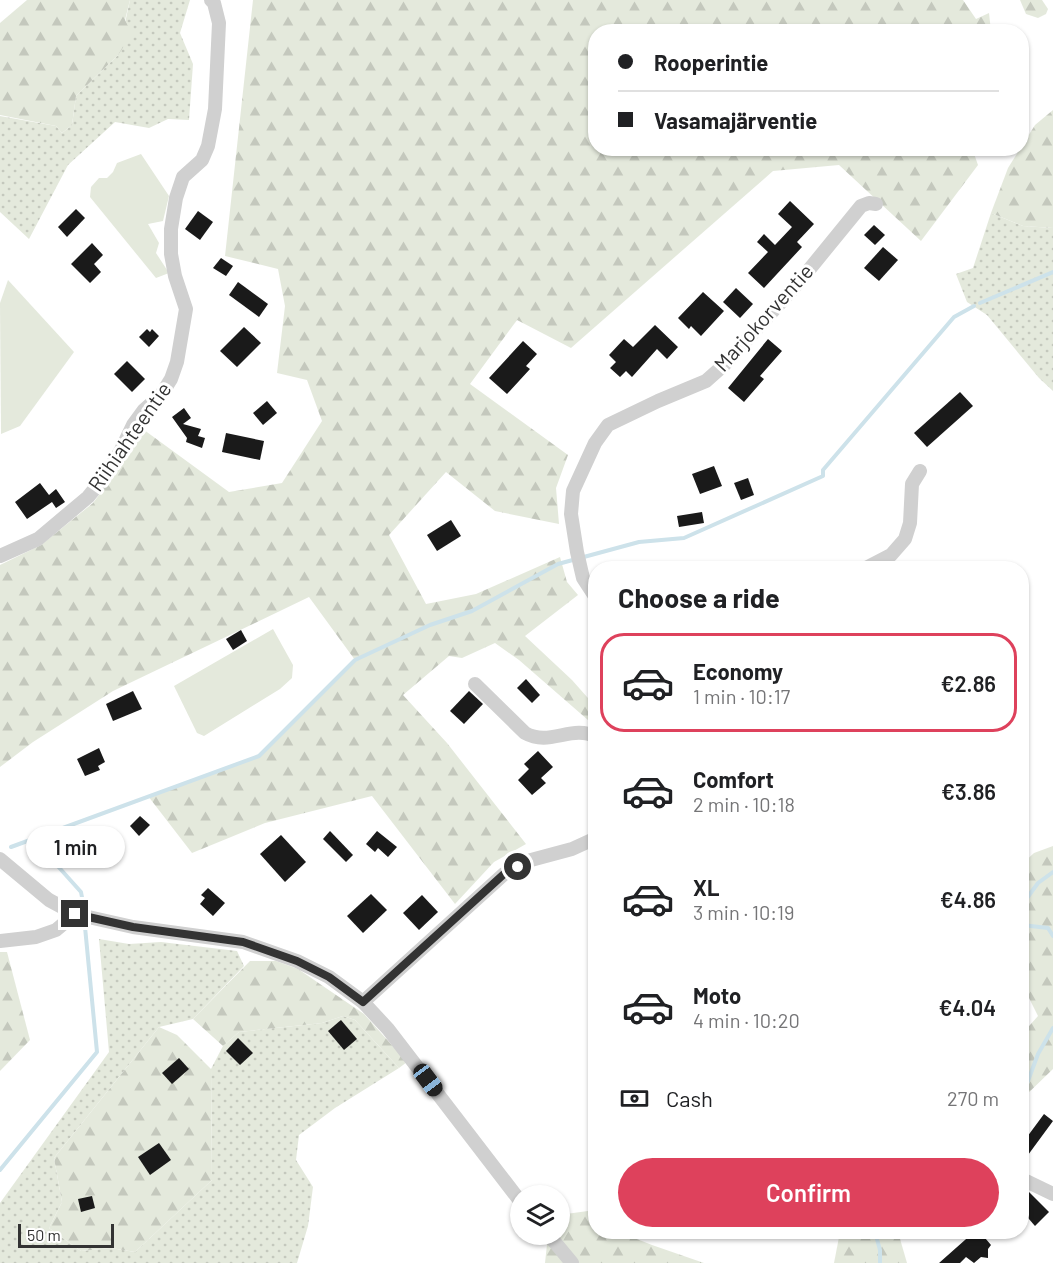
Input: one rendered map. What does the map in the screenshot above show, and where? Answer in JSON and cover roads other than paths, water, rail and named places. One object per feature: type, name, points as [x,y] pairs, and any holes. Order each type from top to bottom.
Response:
[{"type":"street","name":"Riihiahteentie","points":[[0,556],[38,539],[88,497],[106,475],[133,425],[144,410],[161,395],[171,380],[177,362],[186,309],[175,276],[171,254],[171,229],[176,198],[183,177],[202,160],[208,146],[215,109],[219,23],[214,3],[211,0]]},
{"type":"street","name":"Marjokorventie","points":[[588,586],[583,578],[578,558],[571,514],[573,491],[595,443],[608,425],[706,381],[724,365],[799,282],[861,206],[869,203],[876,204]]},
{"type":"street","points":[[879,561],[891,555],[905,539],[910,523],[912,484],[920,471]]},
{"type":"street","points":[[475,684],[533,738],[561,736],[578,731],[588,733]]},
{"type":"street","points":[[363,1002],[504,874],[531,860],[572,849],[588,842]]},
{"type":"street","points":[[0,859],[50,900],[75,914],[133,927],[243,942],[297,961],[329,977],[363,1002],[388,1029],[510,1188]]},
{"type":"street","points":[[0,940],[36,938],[56,930],[75,914]]},
{"type":"street","points":[[1029,1182],[1053,1194]]},
{"type":"street","points":[[557,1245],[572,1263]]},
{"type":"waterway","points":[[980,303],[1053,272]]},
{"type":"waterway","points":[[11,847],[259,756],[355,660],[430,625],[472,611],[558,564],[639,542],[684,538],[823,476],[823,470],[954,317],[974,306]]},
{"type":"waterway","points":[[62,829],[55,863],[81,892],[84,908]]},
{"type":"waterway","points":[[1029,895],[1038,883],[1053,872]]},
{"type":"waterway","points":[[1029,926],[1048,928],[1053,936]]},
{"type":"waterway","points":[[0,1170],[97,1052],[85,927]]},
{"type":"waterway","points":[[1029,1078],[1038,1054],[1053,1028]]},
{"type":"waterway","points":[[877,1239],[880,1263]]}]
